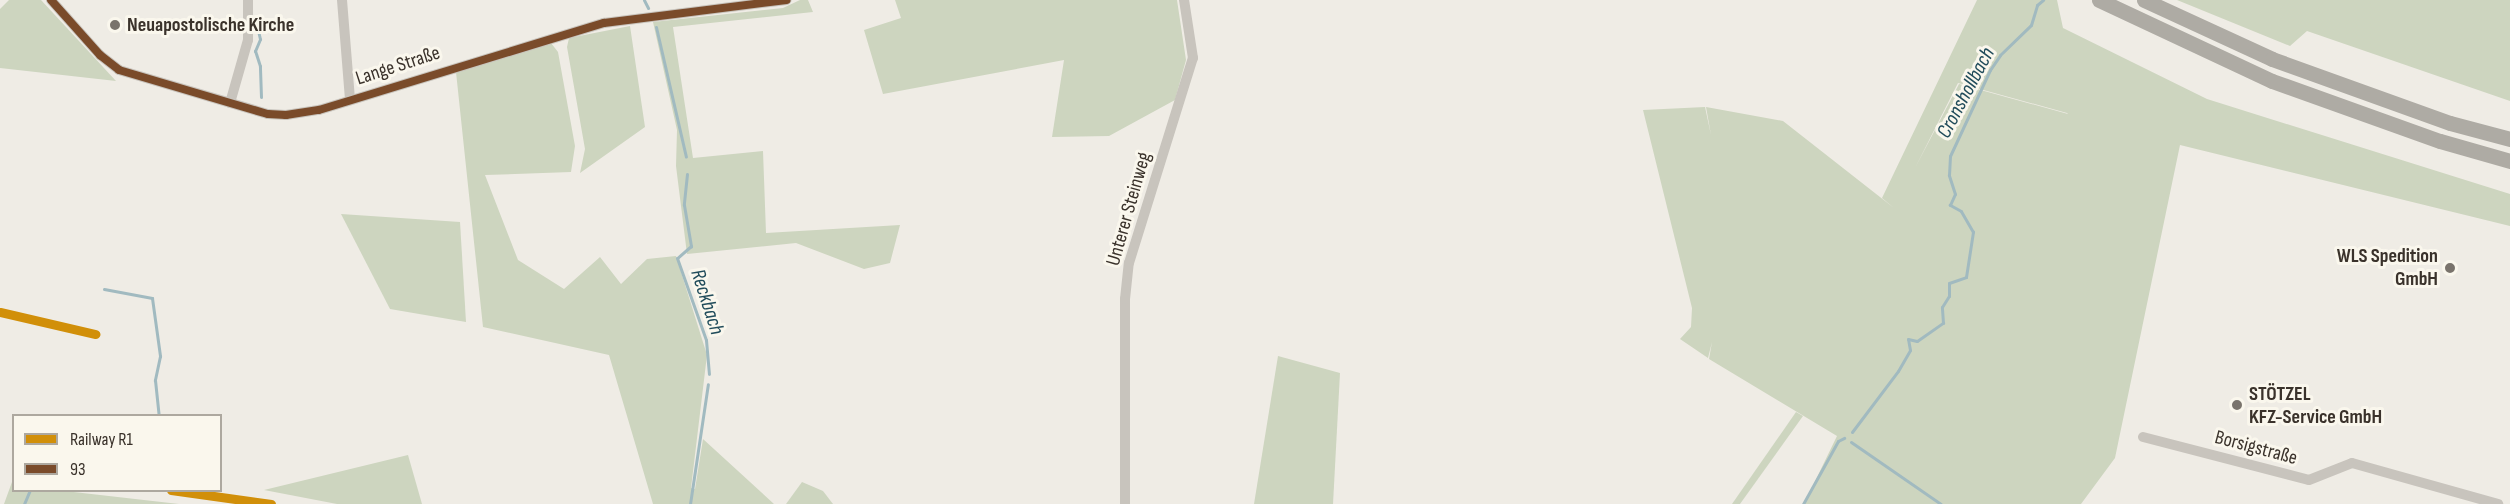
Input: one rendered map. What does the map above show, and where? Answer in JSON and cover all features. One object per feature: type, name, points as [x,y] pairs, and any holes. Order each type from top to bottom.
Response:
[{"type":"highway","points":[[2099,0],[2272,81],[2440,141],[2510,161]]},
{"type":"highway","points":[[2144,0],[2272,58],[2450,123],[2510,139]]},
{"type":"street","name":"Lange Straße","points":[[51,0],[109,64],[230,103],[286,115],[350,100],[604,23],[787,0]]},
{"type":"street","points":[[230,103],[248,40],[248,0]]},
{"type":"street","points":[[342,0],[350,100]]},
{"type":"street","name":"Unterer Steinweg","points":[[1125,504],[1125,298],[1129,263],[1193,58],[1184,0]]},
{"type":"street","name":"Borsigstraße","points":[[2143,437],[2309,480],[2352,463],[2498,504]]},
{"type":"green space","points":[[9,0],[41,0],[116,81],[0,68],[0,9]]},
{"type":"green space","points":[[800,0],[808,0],[813,12],[673,27],[693,158],[763,151],[766,233],[900,225],[890,263],[864,269],[796,243],[687,254],[676,166],[677,130],[653,22],[783,8]]},
{"type":"green space","points":[[895,0],[1177,0],[1186,60],[1175,100],[1109,136],[1052,137],[1064,60],[883,94],[864,30],[901,18]]},
{"type":"green space","points":[[1977,0],[2057,0],[2063,28],[2207,99],[2510,194],[2510,226],[2180,145],[2115,458],[2081,504],[1804,504],[1837,436],[1709,359],[1712,342],[1708,358],[1680,339],[1691,327],[1692,308],[1643,110],[1705,107],[1711,135],[1706,107],[1783,121],[1894,208],[1882,198]],"holes":[[[1958,83],[2067,113],[1959,84],[1915,168]]]},
{"type":"green space","points":[[2177,0],[2510,0],[2510,101],[2307,31],[2290,46]]},
{"type":"green space","points":[[630,26],[645,127],[580,173],[585,149],[567,47],[569,38]]},
{"type":"green space","points":[[551,43],[558,52],[575,146],[571,172],[485,175],[518,260],[564,289],[600,257],[621,284],[647,259],[676,256],[707,355],[691,488],[695,489],[703,439],[774,504],[653,504],[609,355],[483,327],[456,72]]},
{"type":"green space","points":[[341,214],[460,222],[466,322],[390,309]]},
{"type":"green space","points":[[1278,356],[1340,373],[1333,504],[1254,504]]},
{"type":"green space","points":[[1796,412],[1803,416],[1740,504],[1732,504]]},
{"type":"green space","points":[[408,455],[422,504],[337,504],[264,490]]},
{"type":"green space","points":[[12,482],[12,492],[74,492],[179,504],[4,504]]},
{"type":"green space","points":[[802,482],[823,491],[833,504],[786,504]]},
{"type":"waterway","name":"Reckbach","points":[[644,0],[648,8]]},
{"type":"waterway","name":"Cronshollbach","points":[[1852,432],[1898,371],[1910,350],[1908,339],[1917,341],[1943,323],[1942,307],[1949,296],[1949,283],[1966,277],[1973,232],[1961,211],[1950,205],[1955,194],[1949,175],[1950,156],[1990,70],[2000,55],[2031,25],[2037,5],[2043,0]]},
{"type":"waterway","points":[[261,97],[260,66],[255,51],[260,39],[258,30],[271,22]]},
{"type":"waterway","name":"Reckbach","points":[[656,27],[686,157]]},
{"type":"waterway","name":"Reckbach","points":[[687,174],[684,205],[691,246],[677,258],[706,340],[709,374]]},
{"type":"waterway","points":[[104,289],[152,298],[160,356],[155,380],[159,414]]},
{"type":"waterway","name":"Reckbach","points":[[690,504],[708,384]]},
{"type":"waterway","name":"Cronshollbach","points":[[1803,504],[1838,441],[1844,438]]},
{"type":"waterway","points":[[1851,442],[1941,504]]},
{"type":"waterway","points":[[24,504],[29,492]]},
{"type":"railway","points":[[0,312],[95,334]]},
{"type":"rail line","name":"R1","points":[[0,312],[95,334]]},
{"type":"rail line","name":"R1","points":[[185,492],[271,504]]},
{"type":"transit line","name":"93","points":[[51,0],[100,55],[119,70],[268,114],[286,115],[319,110],[604,23],[787,0]]},
{"type":"place","name":"Neuapostolische Kirche","points":[[115,25]]},
{"type":"place","name":"WLS Spedition GmbH","points":[[2450,268]]},
{"type":"place","name":"STÖTZEL KFZ-Service GmbH","points":[[2237,405]]}]
